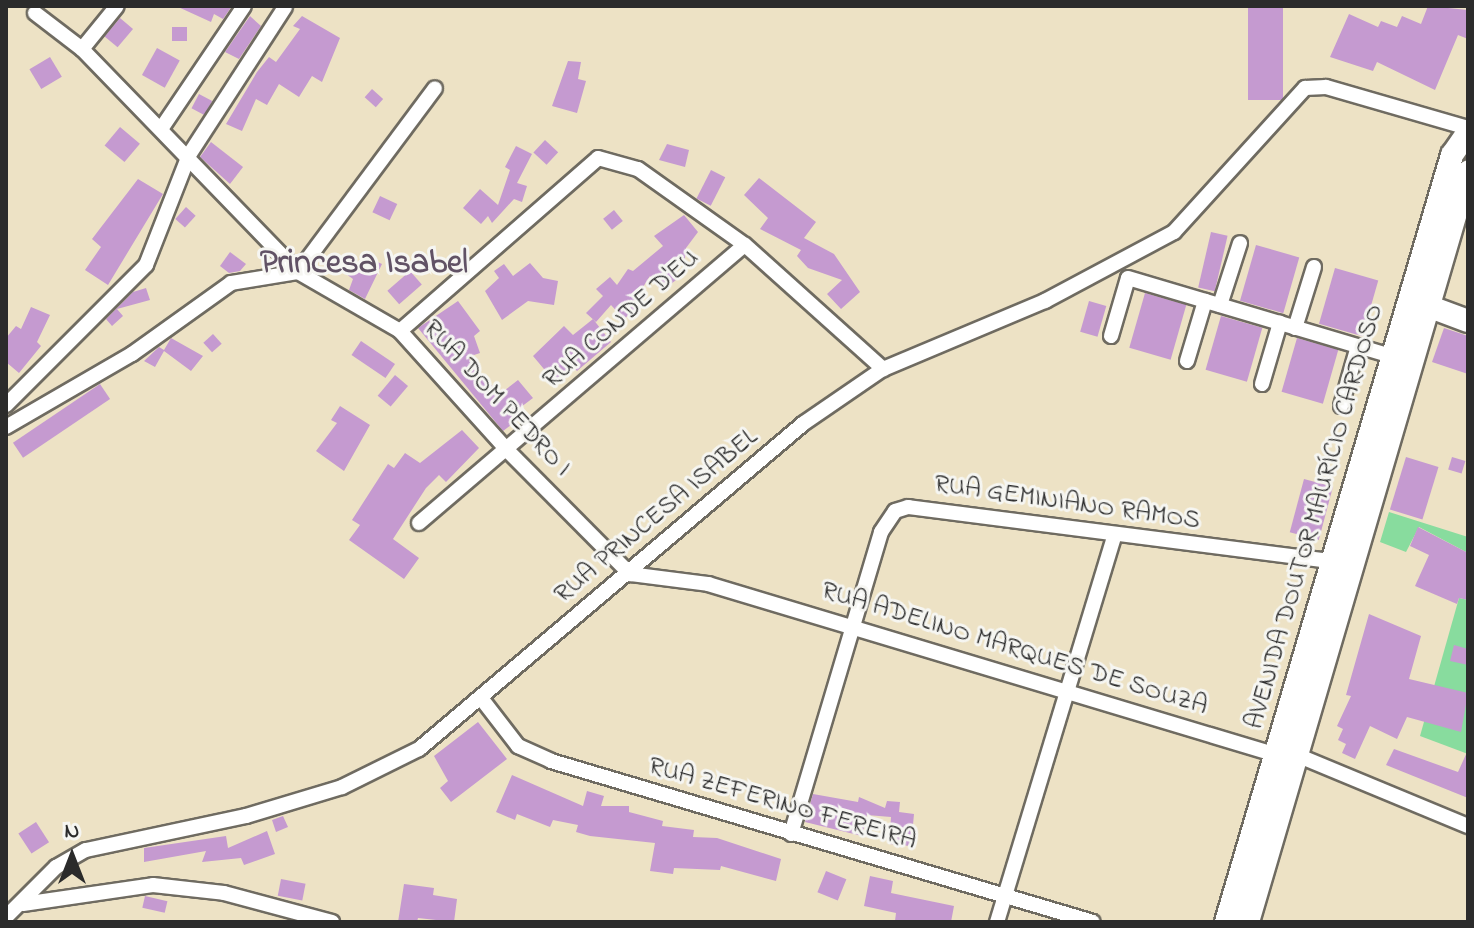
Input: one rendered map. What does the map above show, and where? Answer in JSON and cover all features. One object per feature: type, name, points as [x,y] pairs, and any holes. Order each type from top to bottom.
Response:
[{"type":"street","points":[[82,49],[117,6]]},
{"type":"street","points":[[161,129],[244,6]]},
{"type":"street","points":[[6,405],[146,265],[189,155],[285,7]]},
{"type":"street","name":"RUA DOM PEDRO I","points":[[35,13],[82,49],[189,155],[298,272],[400,331],[507,450],[630,574]]},
{"type":"street","name":"RUA PRINCESA ISABEL","points":[[6,917],[23,904],[56,867],[86,850],[246,816],[342,787],[419,749],[630,574],[804,423],[883,369],[1045,301],[1174,232],[1305,88],[1326,87],[1468,130]]},
{"type":"street","points":[[6,427],[132,354],[231,283],[298,272],[435,88]]},
{"type":"street","name":"AVENIDA DOUTOR MAURÍCIO CARDOSO","points":[[1248,922],[1288,755],[1418,303],[1452,155],[1468,130]]},
{"type":"street","points":[[400,331],[598,158],[638,169],[745,245],[883,369]]},
{"type":"street","name":"AVENIDA DOUTOR MAURÍCIO CARDOSO","points":[[1384,427],[1392,356],[1418,303],[1468,172]]},
{"type":"street","points":[[1220,305],[1240,243]]},
{"type":"street","name":"RUA CONDE D'EU","points":[[419,523],[745,245]]},
{"type":"street","points":[[1295,328],[1314,267]]},
{"type":"street","points":[[1111,336],[1128,278],[1392,356]]},
{"type":"street","points":[[1187,361],[1205,301]]},
{"type":"street","points":[[1418,303],[1468,321]]},
{"type":"street","points":[[1262,384],[1280,323]]},
{"type":"street","points":[[1341,406],[1358,346]]},
{"type":"street","name":"RUA GEMINIANO RAMOS","points":[[855,626],[881,532],[895,511],[908,507],[1114,537],[1345,564]]},
{"type":"street","points":[[997,922],[1114,537]]},
{"type":"street","name":"RUA ADELINO MARQUES DE SOUZA","points":[[630,574],[708,584],[1288,755],[1468,826]]},
{"type":"street","points":[[791,834],[855,626]]},
{"type":"street","name":"RUA ZEFERINO FEREIRA","points":[[481,698],[518,746],[551,761],[1093,922]]},
{"type":"street","name":"AVENIDA DOUTOR MAURÍCIO CARDOSO","points":[[1226,922],[1288,755]]},
{"type":"street","points":[[23,904],[153,885],[224,893],[332,922]]},
{"type":"green space","points":[[1389,512],[1468,537],[1468,553],[1419,527],[1406,552],[1380,542]]},
{"type":"green space","points":[[1459,598],[1468,600],[1468,754],[1420,736]]},
{"type":"building","points":[[176,6],[232,6],[223,19],[214,14],[211,22]]},
{"type":"building","points":[[1248,6],[1283,6],[1283,100],[1248,100]]},
{"type":"building","points":[[1428,6],[1468,10],[1468,39],[1458,35],[1435,90],[1377,62],[1373,71],[1330,57],[1349,14],[1378,27],[1381,21],[1397,27],[1402,16],[1421,24]]},
{"type":"building","points":[[250,16],[261,26],[239,59],[225,52]]},
{"type":"building","points":[[302,16],[340,38],[322,82],[312,76],[299,97],[279,84],[267,105],[256,99],[242,131],[226,124],[257,72],[269,57],[276,62],[300,29],[293,26]]},
{"type":"building","points":[[120,18],[133,29],[118,47],[105,36]]},
{"type":"building","points":[[172,27],[187,27],[187,41],[172,41]]},
{"type":"building","points":[[157,48],[180,61],[165,88],[142,75]]},
{"type":"building","points":[[50,57],[62,77],[41,89],[29,69]]},
{"type":"building","points":[[568,61],[581,62],[578,79],[586,81],[577,113],[552,106]]},
{"type":"building","points":[[372,89],[383,99],[376,107],[365,97]]},
{"type":"building","points":[[199,94],[212,101],[205,115],[191,108]]},
{"type":"building","points":[[120,127],[140,144],[124,162],[105,145]]},
{"type":"building","points":[[545,140],[558,152],[547,165],[533,152]]},
{"type":"building","points":[[211,142],[243,167],[230,184],[200,157]]},
{"type":"building","points":[[667,144],[689,150],[685,167],[659,160]]},
{"type":"building","points":[[516,146],[532,154],[517,183],[527,186],[522,202],[514,199],[492,223],[488,216],[481,224],[463,208],[480,189],[498,205],[510,170],[505,167]]},
{"type":"building","points":[[711,170],[725,177],[711,206],[696,199]]},
{"type":"building","points":[[759,178],[816,222],[804,238],[834,254],[860,292],[841,309],[827,294],[842,280],[808,268],[797,256],[801,250],[760,229],[768,218],[744,195]]},
{"type":"building","points":[[138,179],[163,194],[108,285],[85,270],[101,247],[92,239]]},
{"type":"building","points":[[380,196],[397,204],[390,220],[372,212]]},
{"type":"building","points":[[186,207],[196,216],[185,228],[175,219]]},
{"type":"building","points":[[614,210],[623,221],[612,230],[603,219]]},
{"type":"building","points":[[684,215],[698,232],[686,248],[685,258],[670,273],[676,280],[662,291],[650,276],[633,303],[637,308],[624,319],[611,305],[596,322],[586,313],[603,296],[596,289],[610,277],[617,285],[628,269],[633,271],[663,246],[654,236]]},
{"type":"building","points":[[1211,232],[1228,236],[1215,291],[1198,288]]},
{"type":"building","points":[[1256,245],[1299,257],[1283,313],[1240,301]]},
{"type":"building","points":[[230,252],[246,264],[240,271],[229,273],[220,266]]},
{"type":"building","points":[[364,256],[382,264],[365,299],[349,290],[353,279],[339,269],[347,257],[360,265]]},
{"type":"building","points":[[530,263],[543,278],[558,281],[554,305],[528,301],[502,320],[485,291],[499,278],[494,271],[504,264],[513,276]]},
{"type":"building","points":[[1335,268],[1378,280],[1362,336],[1319,324]]},
{"type":"building","points":[[410,271],[422,285],[399,304],[387,291]]},
{"type":"building","points":[[146,288],[150,300],[117,309],[123,316],[112,326],[106,319],[133,292]]},
{"type":"building","points":[[1145,293],[1186,305],[1171,360],[1129,348]]},
{"type":"building","points":[[458,301],[480,331],[474,336],[480,353],[468,357],[474,367],[500,394],[518,380],[533,398],[513,413],[518,420],[503,431],[418,328]]},
{"type":"building","points":[[1089,301],[1106,306],[1097,337],[1080,332]]},
{"type":"building","points":[[31,307],[50,315],[37,342],[41,346],[19,373],[6,362],[6,338],[16,326],[21,329]]},
{"type":"building","points":[[1221,316],[1262,328],[1247,382],[1206,370]]},
{"type":"building","points":[[593,319],[611,342],[577,371],[572,366],[554,381],[533,356],[564,326],[573,335]]},
{"type":"building","points":[[1444,328],[1468,336],[1468,374],[1432,362]]},
{"type":"building","points":[[213,334],[222,344],[212,352],[203,343]]},
{"type":"building","points":[[171,338],[203,356],[191,371],[164,351],[155,367],[144,361],[159,347],[164,350]]},
{"type":"building","points":[[1297,338],[1338,350],[1323,404],[1282,392]]},
{"type":"building","points":[[361,341],[395,364],[385,378],[351,355]]},
{"type":"building","points":[[395,375],[408,386],[391,407],[378,396]]},
{"type":"building","points":[[100,384],[110,399],[23,458],[13,443]]},
{"type":"building","points":[[340,406],[370,425],[344,471],[316,451],[337,423],[331,420]]},
{"type":"building","points":[[462,430],[479,448],[446,482],[439,475],[426,488],[393,539],[419,558],[404,579],[349,540],[360,525],[352,520],[388,464],[394,468],[405,453],[420,463]]},
{"type":"building","points":[[1406,457],[1439,467],[1422,520],[1390,510]]},
{"type":"building","points":[[1452,457],[1465,461],[1462,474],[1448,469]]},
{"type":"building","points":[[1304,479],[1333,487],[1319,540],[1290,532]]},
{"type":"building","points":[[1418,527],[1468,553],[1468,600],[1459,598],[1457,604],[1415,586],[1429,555],[1410,546]]},
{"type":"building","points":[[1369,614],[1421,636],[1409,679],[1468,693],[1461,732],[1407,717],[1397,739],[1370,726],[1355,759],[1342,753],[1346,744],[1338,740],[1343,729],[1337,726],[1351,696],[1346,695]]},
{"type":"building","points":[[1454,645],[1468,649],[1468,665],[1450,661]]},
{"type":"building","points":[[478,722],[507,759],[451,802],[440,788],[448,781],[434,756]]},
{"type":"building","points":[[1394,749],[1458,772],[1468,750],[1468,798],[1386,765]]},
{"type":"building","points":[[512,775],[583,806],[587,791],[604,796],[601,806],[629,806],[629,812],[663,821],[662,826],[694,830],[693,837],[717,838],[781,859],[776,881],[721,866],[720,870],[674,868],[673,874],[650,871],[655,843],[590,836],[576,832],[578,825],[553,820],[550,827],[517,814],[515,820],[496,812]]},
{"type":"building","points":[[813,794],[858,802],[859,797],[885,808],[887,801],[900,802],[899,812],[914,814],[911,846],[889,844],[891,817],[867,815],[862,836],[805,822]]},
{"type":"building","points":[[283,816],[288,827],[276,832],[272,820]]},
{"type":"building","points":[[36,822],[49,842],[31,854],[18,833]]},
{"type":"building","points":[[267,831],[275,854],[244,865],[241,858],[202,862],[206,851],[144,862],[144,848],[226,836],[228,848]]},
{"type":"building","points":[[826,871],[846,879],[838,901],[817,892]]},
{"type":"building","points":[[870,876],[893,881],[891,893],[954,906],[951,922],[895,921],[896,913],[864,906]]},
{"type":"building","points":[[281,879],[306,884],[302,900],[278,896]]},
{"type":"building","points":[[404,884],[434,888],[433,895],[457,899],[454,922],[418,918],[417,922],[398,922]]},
{"type":"building","points":[[145,896],[167,901],[165,913],[142,908]]},
{"type":"district","name":"Princesa Isabel","points":[[364,265]]}]
